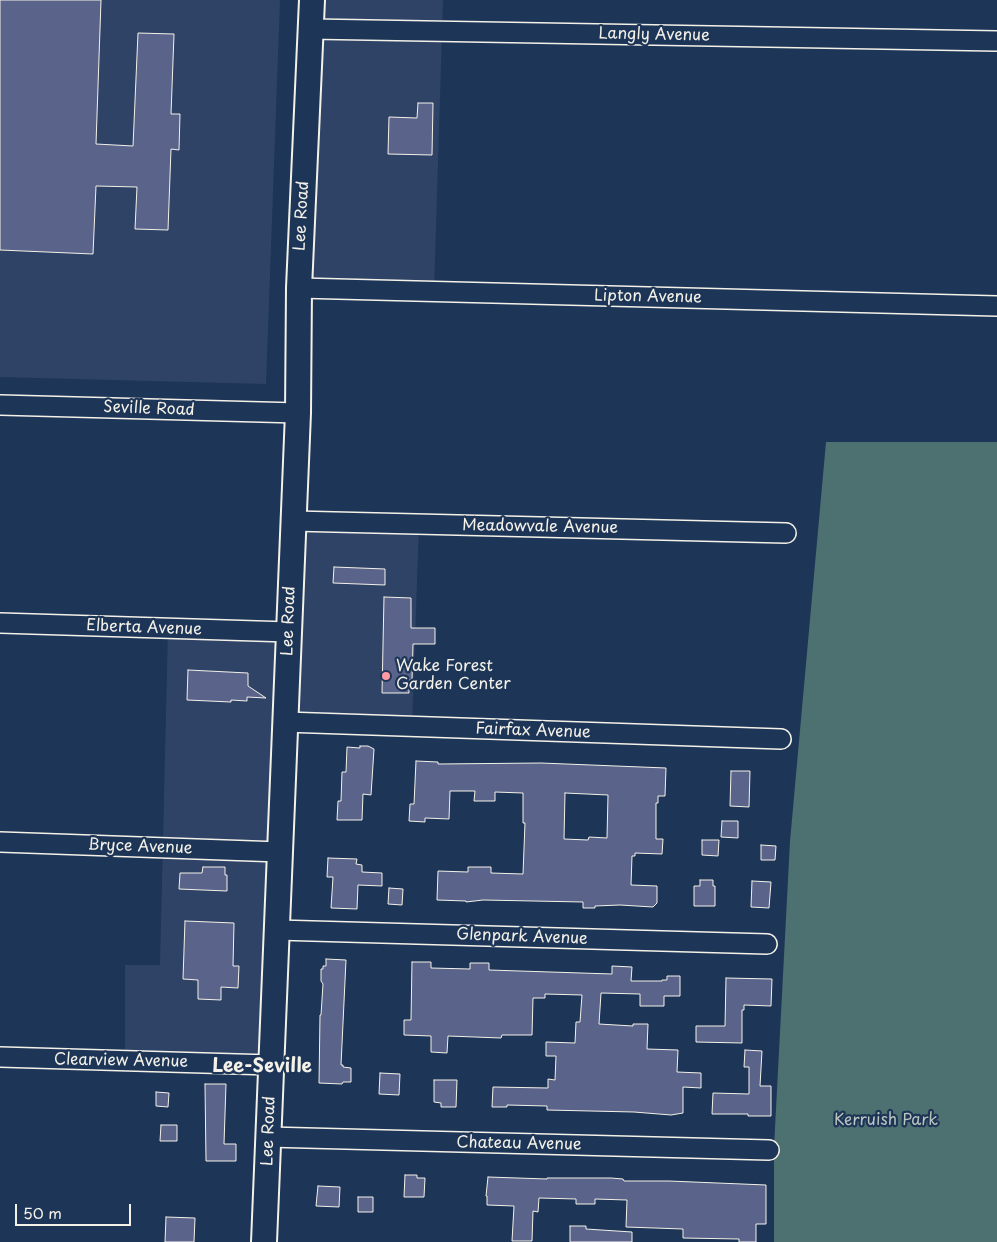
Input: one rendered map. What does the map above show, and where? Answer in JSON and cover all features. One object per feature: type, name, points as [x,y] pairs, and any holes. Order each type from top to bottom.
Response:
[{"type":"main road","name":"Lee Road","points":[[264,1242],[298,413],[299,288],[312,0]]},
{"type":"street","name":"Langly Avenue","points":[[311,29],[997,41]]},
{"type":"street","name":"Lipton Avenue","points":[[299,288],[997,306]]},
{"type":"street","name":"Seville Road","points":[[0,405],[298,413]]},
{"type":"street","name":"Meadowvale Avenue","points":[[293,521],[786,533]]},
{"type":"street","name":"Elberta Avenue","points":[[0,623],[289,632]]},
{"type":"street","name":"Fairfax Avenue","points":[[285,722],[780,739]]},
{"type":"street","name":"Bryce Avenue","points":[[0,842],[280,852]]},
{"type":"street","name":"Glenpark Avenue","points":[[277,930],[766,944]]},
{"type":"street","name":"Clearview Avenue","points":[[0,1058],[271,1065]]},
{"type":"street","name":"Chateau Avenue","points":[[268,1137],[769,1150]]},
{"type":"shaded area","points":[[0,0],[280,0],[266,384],[0,377]]},
{"type":"shaded area","points":[[312,0],[443,0],[434,292],[299,288]]},
{"type":"shaded area","points":[[293,521],[419,524],[412,727],[285,722],[271,1065],[125,1061],[125,965],[160,965],[168,629],[289,632]]},
{"type":"green space","name":"Kerruish Park","points":[[826,442],[997,442],[997,1242],[774,1242],[774,1147],[790,841]]},
{"type":"building","points":[[0,0],[101,0],[96,144],[133,146],[138,33],[174,34],[171,114],[180,114],[179,150],[171,149],[168,230],[135,229],[137,187],[96,186],[93,254],[0,250]]},
{"type":"building","points":[[418,103],[433,103],[432,155],[388,154],[389,117],[417,118]]},
{"type":"building","points":[[334,567],[385,569],[385,585],[333,583]]},
{"type":"building","points":[[384,597],[411,598],[411,628],[435,628],[435,644],[413,644],[412,680],[409,680],[409,693],[382,693]]},
{"type":"building","points":[[188,670],[248,673],[248,686],[266,698],[247,697],[247,701],[231,700],[231,702],[187,700]]},
{"type":"building","points":[[360,746],[368,746],[374,749],[371,795],[363,794],[362,820],[337,820],[338,801],[341,801],[342,772],[346,772],[347,747],[360,748]]},
{"type":"building","points":[[416,761],[438,762],[438,764],[541,763],[666,768],[665,796],[658,796],[658,803],[656,803],[656,839],[663,839],[662,854],[635,853],[635,856],[632,856],[631,885],[657,886],[657,903],[653,907],[620,905],[583,908],[583,902],[483,900],[466,902],[437,900],[438,871],[468,872],[468,867],[491,867],[491,873],[523,874],[525,823],[523,823],[523,793],[495,792],[495,801],[474,801],[475,791],[450,791],[449,819],[425,818],[425,822],[409,821],[410,804],[414,804]],"holes":[[[565,793],[608,795],[607,838],[589,837],[588,840],[564,839]]]},
{"type":"building","points":[[731,771],[750,771],[749,807],[730,806]]},
{"type":"building","points":[[722,821],[738,821],[738,838],[721,837]]},
{"type":"building","points":[[702,840],[719,840],[718,856],[702,855]]},
{"type":"building","points":[[761,845],[776,846],[775,860],[761,860]]},
{"type":"building","points":[[328,858],[357,859],[356,864],[362,865],[362,872],[382,873],[382,886],[358,885],[357,909],[331,908],[333,877],[327,877]]},
{"type":"building","points":[[203,867],[225,867],[227,891],[179,889],[180,873],[202,873]]},
{"type":"building","points":[[700,880],[713,880],[713,886],[715,886],[715,906],[694,906],[694,886],[700,886]]},
{"type":"building","points":[[752,881],[771,882],[769,908],[751,907]]},
{"type":"building","points":[[389,888],[403,889],[402,905],[388,904]]},
{"type":"building","points":[[185,921],[234,923],[233,966],[239,966],[238,988],[221,987],[221,1000],[198,999],[198,980],[183,979]]},
{"type":"building","points":[[326,959],[346,960],[341,1065],[351,1068],[351,1082],[343,1082],[342,1084],[319,1083],[320,1015],[323,984],[321,981],[321,969],[323,969],[323,966],[326,966]]},
{"type":"building","points":[[412,962],[431,962],[431,968],[470,969],[470,963],[489,963],[489,970],[612,974],[612,966],[632,967],[631,981],[662,981],[667,980],[667,976],[680,976],[680,996],[664,996],[664,1006],[640,1006],[640,994],[601,993],[599,1024],[633,1026],[633,1024],[648,1024],[647,1049],[678,1050],[677,1072],[701,1073],[701,1088],[683,1087],[683,1113],[671,1115],[634,1112],[547,1110],[547,1106],[507,1105],[507,1107],[492,1107],[493,1087],[548,1088],[548,1079],[555,1080],[556,1056],[546,1056],[546,1042],[575,1043],[576,1022],[580,1022],[582,995],[545,994],[545,998],[533,998],[532,1035],[502,1035],[501,1038],[448,1036],[447,1053],[431,1052],[431,1036],[404,1035],[404,1020],[411,1020]]},
{"type":"building","points":[[726,978],[772,979],[771,1006],[744,1005],[744,1010],[742,1010],[742,1043],[696,1042],[696,1026],[725,1026]]},
{"type":"building","points":[[745,1050],[762,1051],[760,1086],[771,1086],[771,1116],[712,1114],[713,1093],[749,1094],[749,1067],[744,1067]]},
{"type":"building","points":[[380,1073],[400,1074],[399,1095],[379,1094]]},
{"type":"building","points":[[434,1080],[457,1080],[456,1107],[441,1107],[441,1103],[434,1102]]},
{"type":"building","points":[[205,1084],[226,1084],[224,1144],[236,1144],[236,1161],[206,1161]]},
{"type":"building","points":[[156,1092],[169,1093],[168,1107],[156,1106]]},
{"type":"building","points":[[161,1125],[177,1125],[177,1141],[160,1141]]},
{"type":"building","points":[[405,1175],[417,1175],[417,1178],[425,1178],[424,1197],[404,1197]]},
{"type":"building","points":[[488,1177],[547,1179],[611,1178],[623,1179],[624,1181],[766,1185],[766,1224],[756,1224],[756,1242],[739,1242],[739,1239],[683,1238],[683,1229],[626,1227],[627,1200],[595,1199],[595,1204],[576,1204],[576,1199],[539,1198],[538,1212],[533,1211],[532,1241],[512,1241],[514,1206],[487,1205]]},
{"type":"building","points":[[318,1186],[340,1187],[339,1207],[316,1206]]},
{"type":"building","points":[[358,1197],[373,1197],[373,1212],[358,1212]]},
{"type":"building","points":[[166,1217],[195,1218],[194,1242],[165,1242]]},
{"type":"building","points":[[570,1226],[586,1226],[586,1229],[632,1232],[632,1242],[570,1242]]},
{"type":"place","name":"Wake Forest Garden Center","points":[[386,676]]},
{"type":"district","name":"Lee-Seville","points":[[262,1067]]}]
